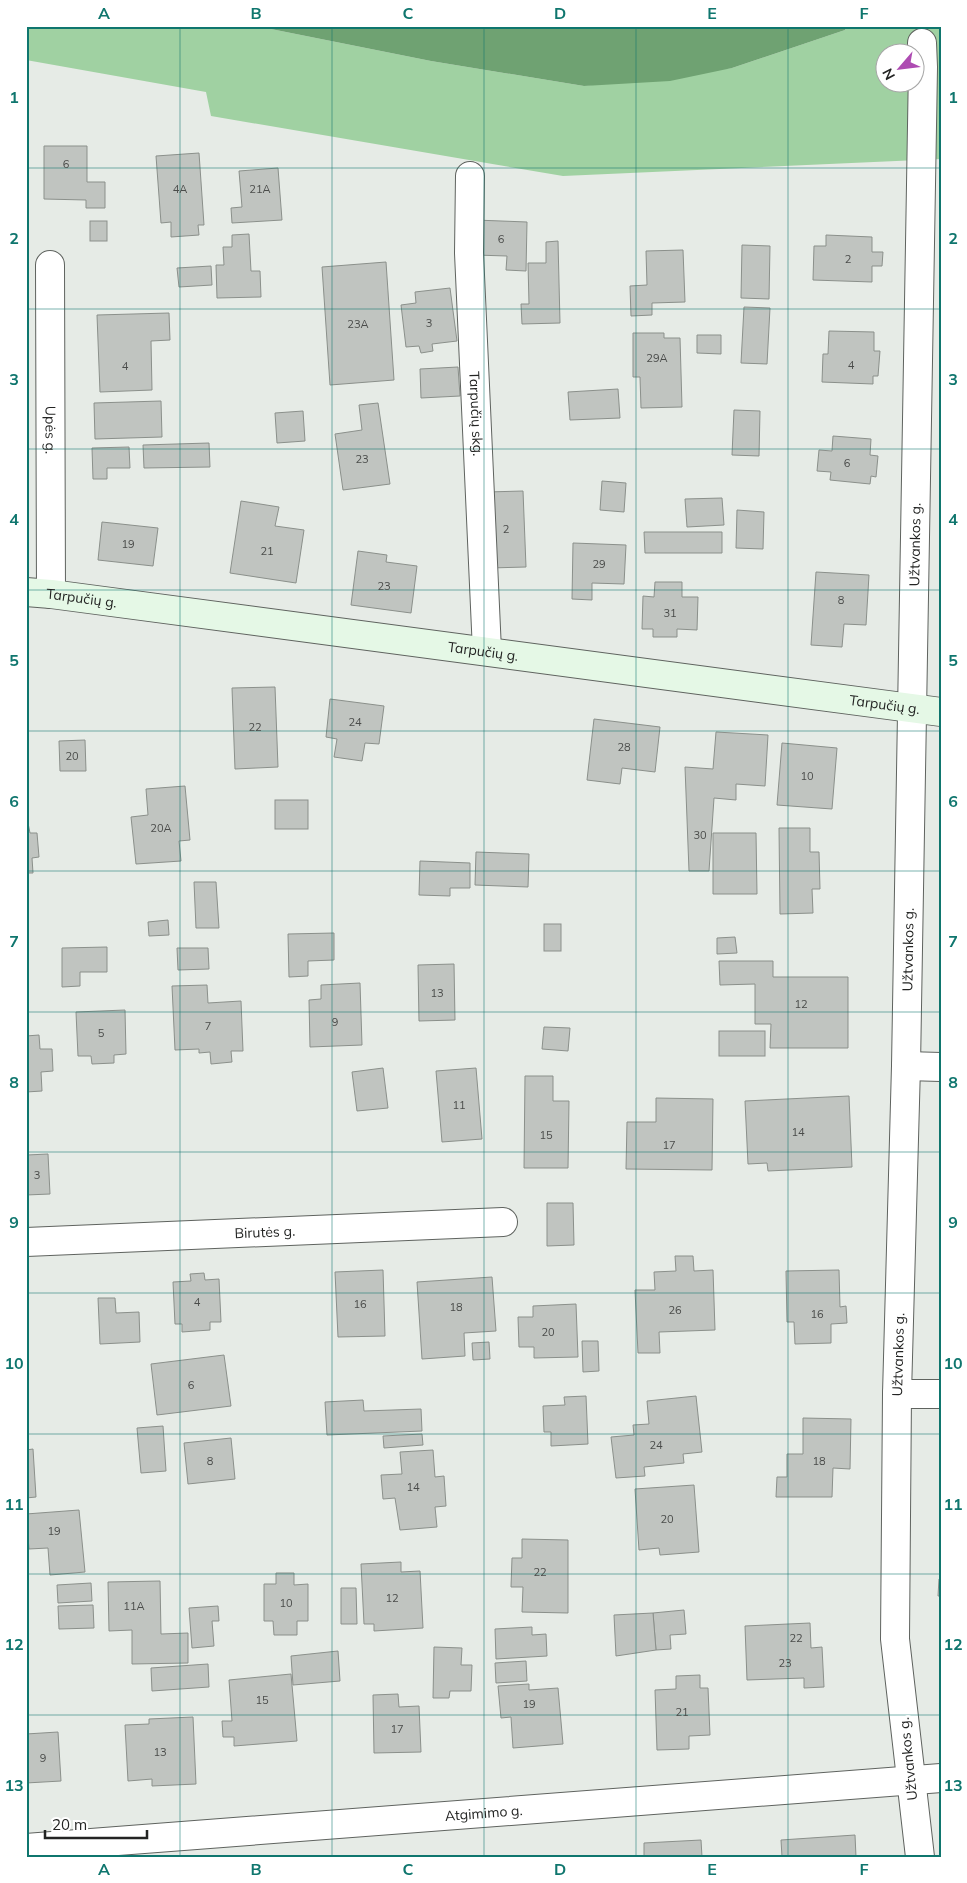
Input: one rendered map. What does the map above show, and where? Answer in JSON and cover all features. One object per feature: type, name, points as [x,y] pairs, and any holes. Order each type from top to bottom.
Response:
[{"type":"main road","name":"Tarpučių g.","points":[[39,593],[941,712]]},
{"type":"street","name":"Užtvankos g.","points":[[920,1857],[895,1639],[897,1394],[929,59]]},
{"type":"street","name":"Tarpučių skg.","points":[[470,176],[469,253],[487,651]]},
{"type":"street","name":"Upės g.","points":[[39,593],[50,266]]},
{"type":"street","points":[[906,1066],[941,1067]]},
{"type":"street","name":"Birutės g.","points":[[26,1242],[503,1222]]},
{"type":"street","points":[[897,1394],[941,1394]]},
{"type":"street","name":"Atgimimo g.","points":[[26,1848],[941,1778]]},
{"type":"shaded area","points":[[26,26],[256,26],[431,61],[584,86],[732,68],[845,30],[845,26],[941,26],[941,159],[563,176],[211,116],[206,92],[26,60]]},
{"type":"shaded area","points":[[256,26],[845,26],[845,30],[732,68],[670,81],[584,86],[431,61]]},
{"type":"building","points":[[44,146],[87,146],[87,182],[105,182],[105,208],[86,208],[86,200],[44,199]]},
{"type":"building","points":[[199,153],[204,225],[198,225],[199,235],[171,237],[171,222],[161,223],[156,156]]},
{"type":"building","points":[[278,168],[282,220],[232,223],[231,208],[242,207],[239,171]]},
{"type":"building","points":[[475,220],[527,222],[526,271],[506,270],[507,256],[475,255]]},
{"type":"building","points":[[90,221],[107,221],[107,241],[90,241]]},
{"type":"building","points":[[249,234],[251,271],[260,271],[261,297],[217,298],[216,265],[224,265],[223,247],[232,247],[232,235]]},
{"type":"building","points":[[826,235],[872,237],[872,252],[883,252],[882,266],[872,266],[872,282],[813,280],[814,246],[826,246]]},
{"type":"building","points":[[558,241],[560,323],[522,324],[521,304],[529,304],[528,263],[546,263],[546,242]]},
{"type":"building","points":[[742,245],[770,246],[769,299],[741,298]]},
{"type":"building","points":[[683,250],[685,302],[652,303],[652,315],[631,316],[630,286],[647,285],[646,251]]},
{"type":"building","points":[[386,262],[394,380],[330,385],[322,267]]},
{"type":"building","points":[[211,266],[212,285],[179,287],[177,268]]},
{"type":"building","points":[[450,288],[457,341],[432,344],[433,351],[421,353],[419,346],[406,347],[401,305],[416,303],[415,292]]},
{"type":"building","points":[[744,307],[770,308],[767,364],[741,363]]},
{"type":"building","points":[[169,313],[170,340],[151,341],[152,390],[100,392],[97,315]]},
{"type":"building","points":[[829,331],[874,332],[874,351],[880,351],[878,376],[873,376],[873,384],[822,382],[823,354],[828,354]]},
{"type":"building","points":[[633,333],[664,333],[664,338],[680,338],[682,407],[641,408],[640,377],[633,377]]},
{"type":"building","points":[[697,335],[721,335],[721,354],[697,353]]},
{"type":"building","points":[[458,367],[460,396],[421,398],[420,369]]},
{"type":"building","points":[[618,389],[620,418],[570,420],[568,392]]},
{"type":"building","points":[[161,401],[162,437],[95,439],[94,403]]},
{"type":"building","points":[[378,403],[390,484],[343,490],[335,434],[362,430],[359,405]]},
{"type":"building","points":[[734,410],[760,411],[759,456],[732,455]]},
{"type":"building","points":[[303,411],[305,441],[277,443],[275,413]]},
{"type":"building","points":[[833,436],[871,439],[870,455],[878,456],[876,477],[871,476],[870,484],[830,480],[831,472],[817,471],[819,450],[832,451]]},
{"type":"building","points":[[209,443],[210,467],[144,468],[143,445]]},
{"type":"building","points":[[129,447],[130,468],[107,468],[107,479],[93,479],[92,448]]},
{"type":"building","points":[[602,481],[626,483],[624,512],[600,510]]},
{"type":"building","points":[[523,491],[526,567],[490,568],[487,492]]},
{"type":"building","points":[[722,498],[724,525],[687,527],[685,499]]},
{"type":"building","points":[[241,501],[279,507],[275,526],[304,530],[296,583],[230,573]]},
{"type":"building","points":[[737,510],[764,512],[763,549],[736,548]]},
{"type":"building","points":[[102,522],[158,528],[153,566],[98,560]]},
{"type":"building","points":[[644,532],[722,532],[722,553],[645,553]]},
{"type":"building","points":[[573,543],[626,545],[624,584],[592,583],[592,600],[572,599]]},
{"type":"building","points":[[358,551],[387,555],[386,562],[417,566],[411,613],[351,605]]},
{"type":"building","points":[[816,572],[869,575],[866,625],[844,624],[842,647],[811,645]]},
{"type":"building","points":[[655,582],[682,582],[682,597],[698,597],[697,630],[677,629],[677,637],[653,637],[653,629],[642,629],[643,596],[654,597]]},
{"type":"building","points":[[275,687],[278,767],[235,769],[232,688]]},
{"type":"building","points":[[330,699],[384,706],[379,744],[365,743],[362,761],[334,757],[337,739],[326,737]]},
{"type":"building","points":[[594,719],[660,727],[655,772],[622,768],[620,784],[587,780]]},
{"type":"building","points":[[716,732],[768,735],[765,786],[736,784],[736,800],[714,798],[709,871],[689,871],[685,767],[713,769]]},
{"type":"building","points":[[85,740],[86,771],[60,771],[59,741]]},
{"type":"building","points":[[782,743],[837,748],[832,809],[777,805]]},
{"type":"building","points":[[185,786],[190,840],[179,841],[181,861],[136,864],[131,817],[148,815],[146,789]]},
{"type":"building","points":[[275,800],[308,800],[308,829],[275,829]]},
{"type":"building","points":[[26,813],[30,833],[37,833],[39,857],[32,858],[33,873],[26,873]]},
{"type":"building","points":[[779,828],[810,828],[810,852],[819,852],[820,889],[812,889],[813,913],[780,914]]},
{"type":"building","points":[[713,833],[756,833],[757,894],[713,894]]},
{"type":"building","points":[[476,852],[529,854],[528,887],[475,885]]},
{"type":"building","points":[[420,861],[470,863],[470,888],[450,888],[450,896],[419,895]]},
{"type":"building","points":[[194,882],[216,882],[219,928],[196,928]]},
{"type":"building","points":[[168,920],[169,935],[149,936],[148,922]]},
{"type":"building","points":[[544,924],[561,924],[561,951],[544,951]]},
{"type":"building","points":[[334,933],[334,960],[308,961],[308,976],[289,977],[288,934]]},
{"type":"building","points":[[735,937],[737,953],[717,954],[717,938]]},
{"type":"building","points":[[107,947],[107,972],[80,972],[80,986],[62,987],[62,948]]},
{"type":"building","points":[[177,948],[208,948],[209,969],[178,970]]},
{"type":"building","points":[[719,961],[773,961],[773,977],[848,977],[848,1048],[770,1048],[771,1024],[755,1024],[755,984],[720,985]]},
{"type":"building","points":[[454,964],[455,1020],[419,1021],[418,965]]},
{"type":"building","points":[[360,983],[362,1045],[310,1047],[309,1000],[321,999],[321,985]]},
{"type":"building","points":[[207,985],[208,1003],[241,1001],[243,1051],[231,1051],[232,1062],[211,1064],[210,1052],[199,1053],[199,1049],[175,1050],[172,986]]},
{"type":"building","points":[[125,1010],[126,1054],[114,1055],[114,1063],[92,1064],[91,1056],[78,1056],[76,1012]]},
{"type":"building","points":[[544,1027],[570,1028],[568,1051],[542,1049]]},
{"type":"building","points":[[719,1031],[765,1031],[765,1056],[719,1056]]},
{"type":"building","points":[[39,1035],[40,1049],[52,1049],[53,1071],[41,1072],[42,1091],[26,1092],[26,1036]]},
{"type":"building","points":[[383,1068],[388,1108],[357,1111],[352,1072]]},
{"type":"building","points":[[476,1068],[482,1139],[442,1142],[436,1071]]},
{"type":"building","points":[[525,1076],[553,1076],[553,1101],[569,1101],[568,1168],[524,1168]]},
{"type":"building","points":[[849,1096],[852,1167],[768,1171],[767,1163],[748,1164],[745,1101]]},
{"type":"building","points":[[656,1098],[713,1099],[712,1170],[626,1169],[627,1122],[656,1122]]},
{"type":"building","points":[[26,1148],[27,1155],[48,1154],[50,1194],[26,1195]]},
{"type":"building","points":[[547,1203],[573,1203],[574,1245],[547,1246]]},
{"type":"building","points":[[675,1256],[693,1256],[694,1271],[713,1270],[715,1330],[659,1332],[660,1353],[638,1353],[635,1290],[655,1290],[654,1272],[676,1271]]},
{"type":"building","points":[[383,1270],[385,1336],[338,1337],[335,1272]]},
{"type":"building","points":[[839,1270],[840,1307],[846,1306],[847,1323],[831,1324],[831,1343],[795,1344],[794,1322],[787,1322],[786,1271]]},
{"type":"building","points":[[204,1273],[205,1280],[219,1279],[221,1322],[210,1322],[210,1330],[182,1332],[182,1324],[175,1324],[173,1282],[191,1281],[190,1274]]},
{"type":"building","points":[[492,1277],[496,1331],[464,1333],[465,1356],[422,1359],[417,1282]]},
{"type":"building","points":[[98,1298],[115,1298],[116,1313],[139,1312],[140,1342],[100,1344]]},
{"type":"building","points":[[576,1304],[578,1357],[534,1358],[534,1347],[519,1347],[518,1317],[533,1317],[533,1306]]},
{"type":"building","points":[[582,1341],[598,1341],[599,1371],[583,1372]]},
{"type":"building","points":[[489,1342],[490,1359],[473,1360],[472,1343]]},
{"type":"building","points":[[224,1355],[231,1406],[157,1415],[151,1364]]},
{"type":"building","points":[[586,1396],[588,1444],[551,1446],[551,1432],[544,1432],[543,1406],[565,1405],[564,1397]]},
{"type":"building","points":[[696,1396],[702,1452],[683,1454],[684,1463],[644,1467],[645,1476],[616,1478],[611,1437],[634,1435],[633,1425],[649,1424],[647,1401]]},
{"type":"building","points":[[363,1400],[364,1411],[421,1409],[422,1431],[327,1435],[325,1402]]},
{"type":"building","points":[[803,1418],[851,1419],[850,1469],[833,1468],[832,1497],[776,1497],[777,1477],[787,1477],[787,1454],[803,1454]]},
{"type":"building","points":[[163,1426],[166,1471],[141,1473],[137,1428]]},
{"type":"building","points":[[422,1434],[423,1445],[384,1448],[383,1436]]},
{"type":"building","points":[[231,1438],[235,1479],[188,1484],[184,1443]]},
{"type":"building","points":[[33,1449],[36,1497],[26,1498],[26,1450]]},
{"type":"building","points":[[433,1450],[435,1477],[444,1476],[446,1506],[435,1507],[437,1527],[400,1530],[395,1498],[383,1499],[381,1475],[402,1474],[400,1452]]},
{"type":"building","points":[[694,1485],[699,1552],[660,1555],[659,1548],[639,1550],[635,1489]]},
{"type":"building","points":[[79,1510],[85,1572],[50,1575],[48,1548],[29,1549],[26,1514]]},
{"type":"building","points":[[522,1539],[568,1540],[568,1613],[522,1612],[523,1587],[511,1587],[512,1558],[522,1558]]},
{"type":"building","points":[[401,1562],[401,1572],[420,1571],[423,1628],[374,1631],[374,1624],[364,1624],[361,1564]]},
{"type":"building","points":[[276,1573],[294,1573],[294,1585],[308,1584],[308,1621],[297,1621],[297,1635],[274,1635],[273,1621],[264,1621],[264,1584],[276,1584]]},
{"type":"building","points":[[939,1579],[941,1579],[941,1596],[938,1596]]},
{"type":"building","points":[[160,1581],[161,1634],[188,1633],[188,1663],[132,1664],[132,1630],[109,1631],[108,1582]]},
{"type":"building","points":[[91,1583],[92,1601],[58,1603],[57,1585]]},
{"type":"building","points":[[341,1588],[356,1588],[357,1624],[341,1624]]},
{"type":"building","points":[[93,1605],[94,1628],[59,1629],[58,1606]]},
{"type":"building","points":[[218,1606],[219,1621],[212,1621],[214,1646],[192,1648],[189,1608]]},
{"type":"building","points":[[684,1610],[686,1634],[670,1635],[671,1649],[656,1650],[653,1613]]},
{"type":"building","points":[[653,1613],[656,1650],[616,1656],[614,1615]]},
{"type":"building","points":[[810,1623],[811,1648],[822,1647],[824,1687],[804,1688],[804,1678],[747,1680],[745,1626]]},
{"type":"building","points":[[532,1627],[532,1635],[546,1634],[547,1656],[496,1659],[495,1629]]},
{"type":"building","points":[[434,1647],[462,1648],[461,1665],[472,1665],[471,1691],[450,1691],[449,1698],[433,1698]]},
{"type":"building","points":[[338,1651],[340,1681],[293,1685],[291,1656]]},
{"type":"building","points":[[526,1661],[527,1681],[496,1683],[495,1663]]},
{"type":"building","points":[[208,1664],[209,1687],[152,1691],[151,1668]]},
{"type":"building","points":[[291,1674],[297,1741],[234,1746],[234,1737],[223,1737],[222,1721],[232,1721],[229,1680]]},
{"type":"building","points":[[700,1675],[700,1688],[708,1688],[710,1735],[689,1736],[689,1749],[657,1750],[655,1690],[676,1689],[676,1676]]},
{"type":"building","points":[[529,1684],[529,1690],[558,1688],[563,1744],[513,1748],[511,1717],[501,1718],[498,1686]]},
{"type":"building","points":[[398,1694],[399,1707],[419,1706],[421,1752],[374,1753],[373,1695]]},
{"type":"building","points":[[193,1717],[196,1784],[152,1786],[152,1779],[128,1781],[125,1725],[149,1724],[149,1719]]},
{"type":"building","points":[[58,1732],[61,1781],[26,1783],[26,1734]]},
{"type":"building","points":[[855,1835],[856,1857],[782,1857],[781,1840]]},
{"type":"building","points":[[701,1840],[702,1857],[644,1857],[644,1843]]}]
